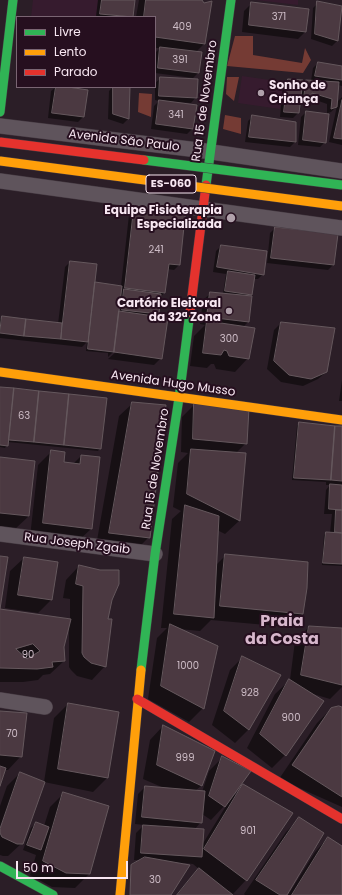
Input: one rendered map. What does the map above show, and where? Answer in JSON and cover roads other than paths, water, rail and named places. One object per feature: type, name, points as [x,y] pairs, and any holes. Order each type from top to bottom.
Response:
[{"type":"main road","points":[[0,112],[13,0]]},
{"type":"main road","name":"Rua 15 de Novembro","points":[[120,895],[137,699],[155,554],[179,398],[204,209],[209,157],[231,0]]},
{"type":"main road","name":"ES-060","points":[[0,142],[342,185]]},
{"type":"main road","name":"ES-060","points":[[0,161],[342,206]]},
{"type":"main road","name":"Avenida Hugo Musso","points":[[0,372],[342,420]]},
{"type":"main road","points":[[137,699],[342,819]]},
{"type":"main road","points":[[0,866],[53,895]]},
{"type":"street","name":"Avenida São Paulo","points":[[0,126],[209,157],[342,171]]},
{"type":"street","points":[[0,181],[342,228]]},
{"type":"street","name":"Rua Joseph Zgaib","points":[[0,534],[155,554]]},
{"type":"street","points":[[0,700],[45,707]]},
{"type":"place","name":"Sonho de Criança","points":[[261,93]]},
{"type":"place","name":"Equipe Fisioterapia Especializada","points":[[231,218]]},
{"type":"place","name":"Cartório Eleitoral da 32ª Zona","points":[[229,311]]},
{"type":"district","name":"Praia da Costa","points":[[282,631]]}]
